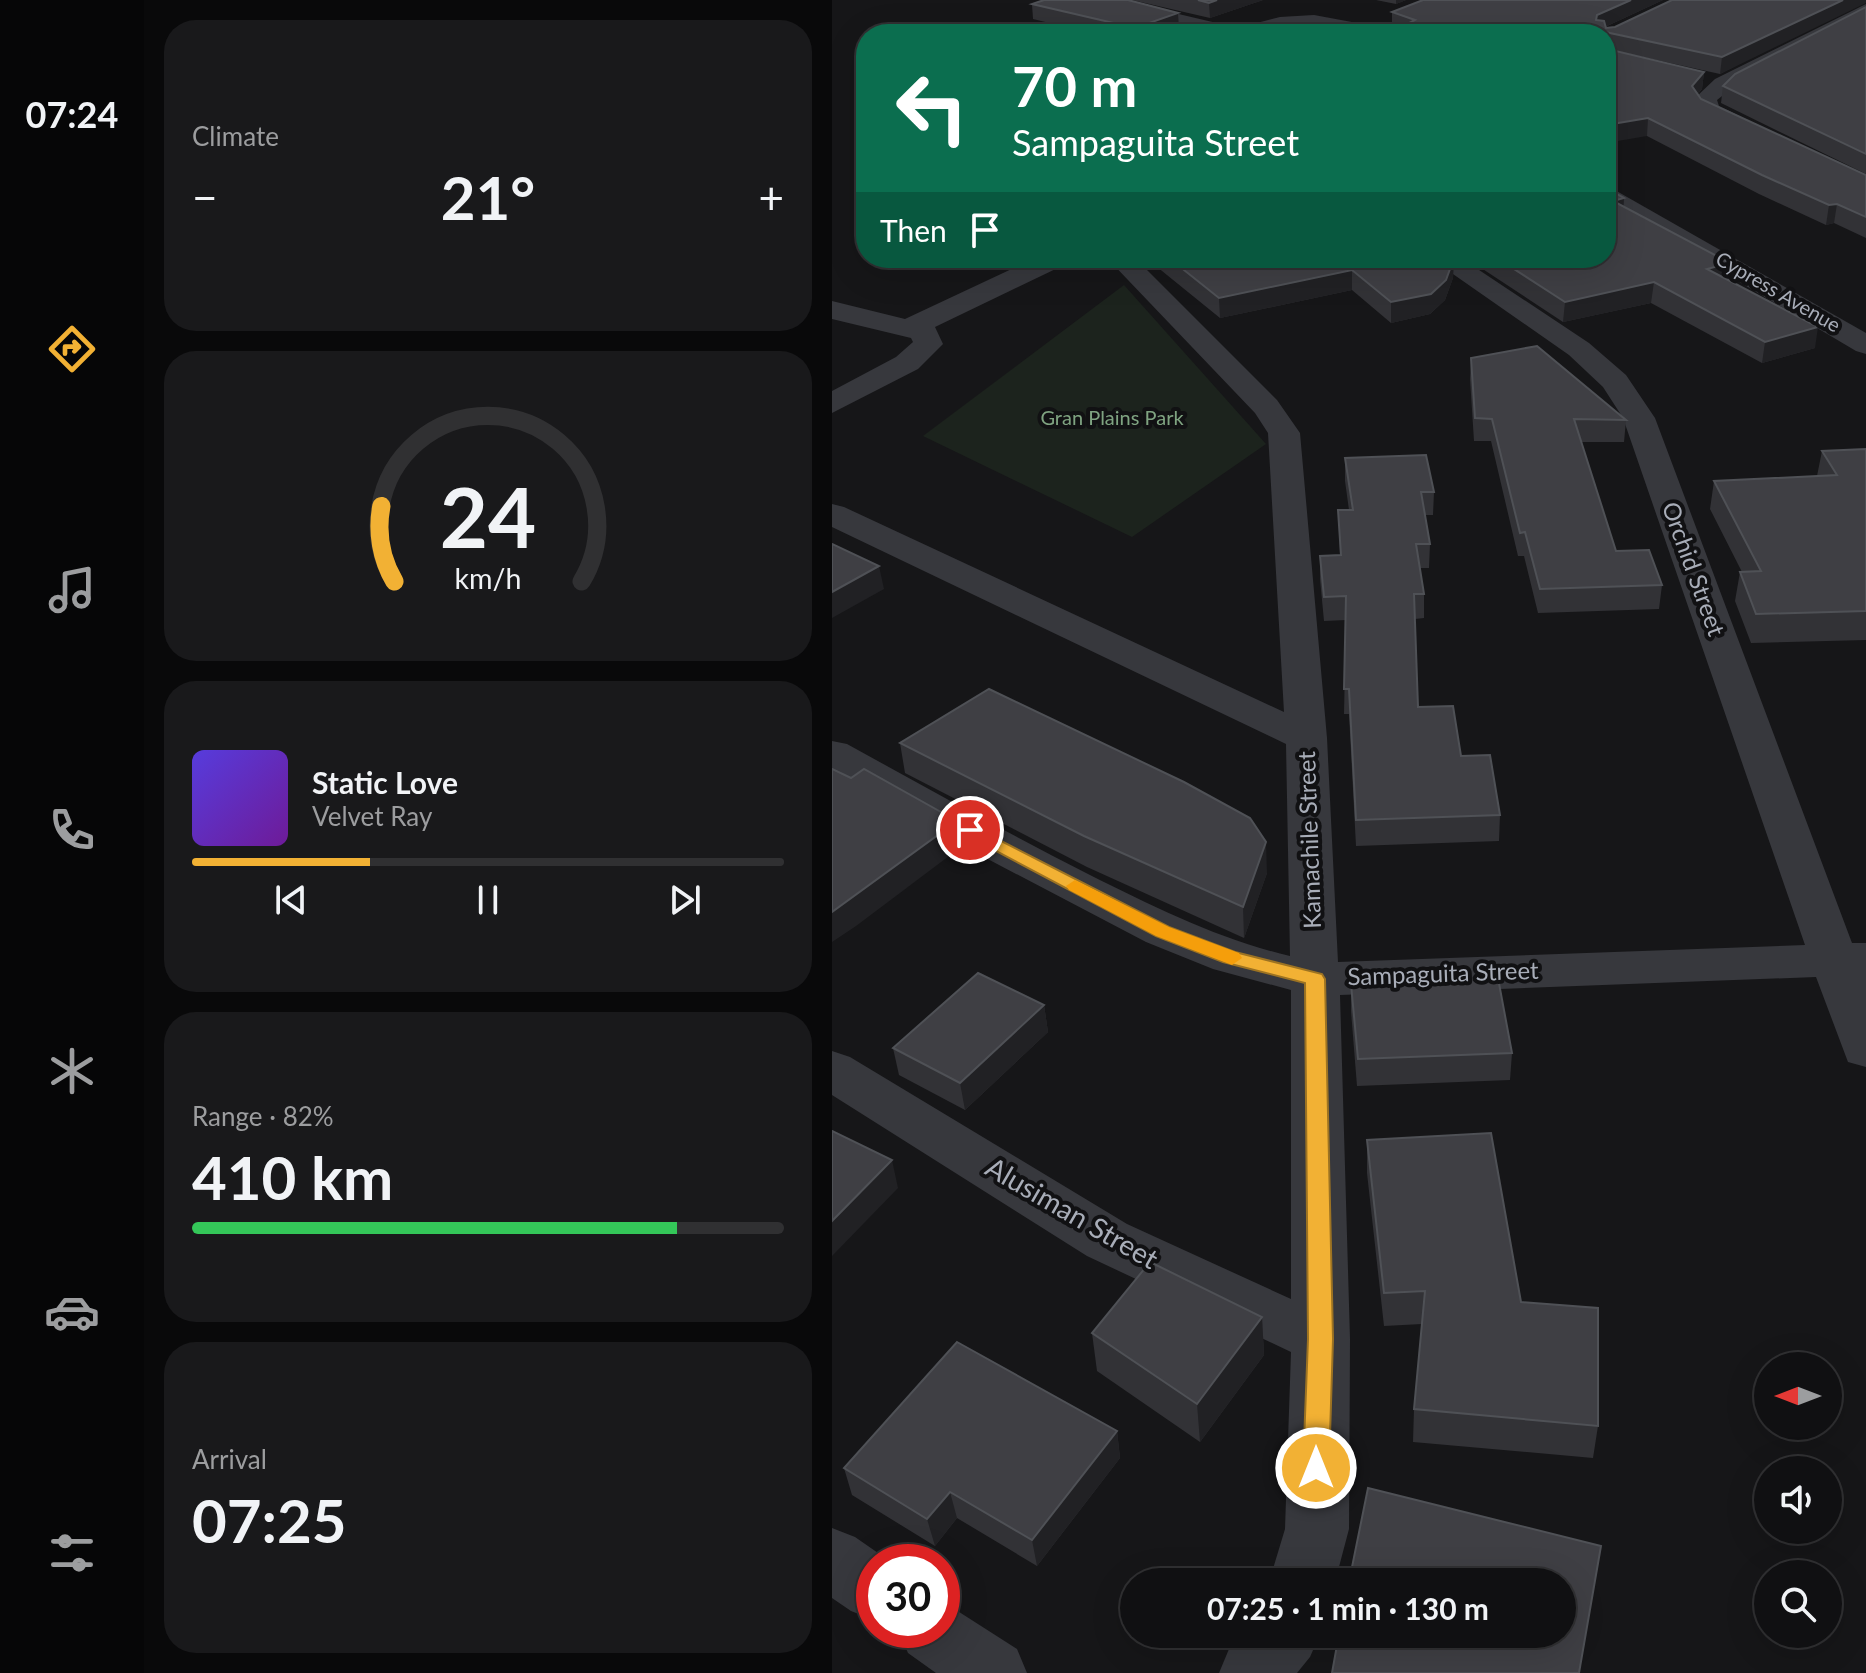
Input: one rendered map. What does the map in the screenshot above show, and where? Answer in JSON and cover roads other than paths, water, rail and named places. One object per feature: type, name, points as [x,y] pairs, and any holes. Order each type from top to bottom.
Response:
[{"type":"street","points":[[1095,0],[1196,24]]},
{"type":"street","points":[[1277,0],[1287,20]]},
{"type":"street","points":[[1766,137],[1708,109],[1704,103],[1706,98],[1723,84],[1866,10]]},
{"type":"street","points":[[1273,24],[1287,20],[1342,24]]},
{"type":"street","points":[[1694,77],[1723,84]]},
{"type":"street","name":"Cypress Avenue","points":[[1616,191],[1866,315]]},
{"type":"street","name":"Cypress Avenue","points":[[1616,191],[1866,345]]},
{"type":"street","points":[[909,328],[1036,268]]},
{"type":"street","name":"Kamachile Street","points":[[1130,268],[1266,407],[1284,433],[1289,465],[1306,738],[1315,979],[1321,1339],[1317,1529],[1306,1568]]},
{"type":"street","name":"Orchid Street","points":[[1458,268],[1579,349],[1615,381],[1639,418],[1850,960],[1866,1049]]},
{"type":"street","points":[[832,310],[924,332],[927,337],[922,353],[832,404]]},
{"type":"street","points":[[832,514],[1306,738]]},
{"type":"street","name":"Sampaguita Street","points":[[832,753],[998,846],[1163,931],[1230,958],[1315,979],[1850,960]]},
{"type":"street","name":"Alusiman Street","points":[[832,1070],[1107,1240],[1321,1339]]},
{"type":"street","points":[[832,1559],[856,1576]]},
{"type":"street","points":[[958,1648],[993,1673]]},
{"type":"street","points":[[1253,1673],[1274,1648]]},
{"type":"park label","name":"Gran Plains Park","points":[[1112,418]]}]
